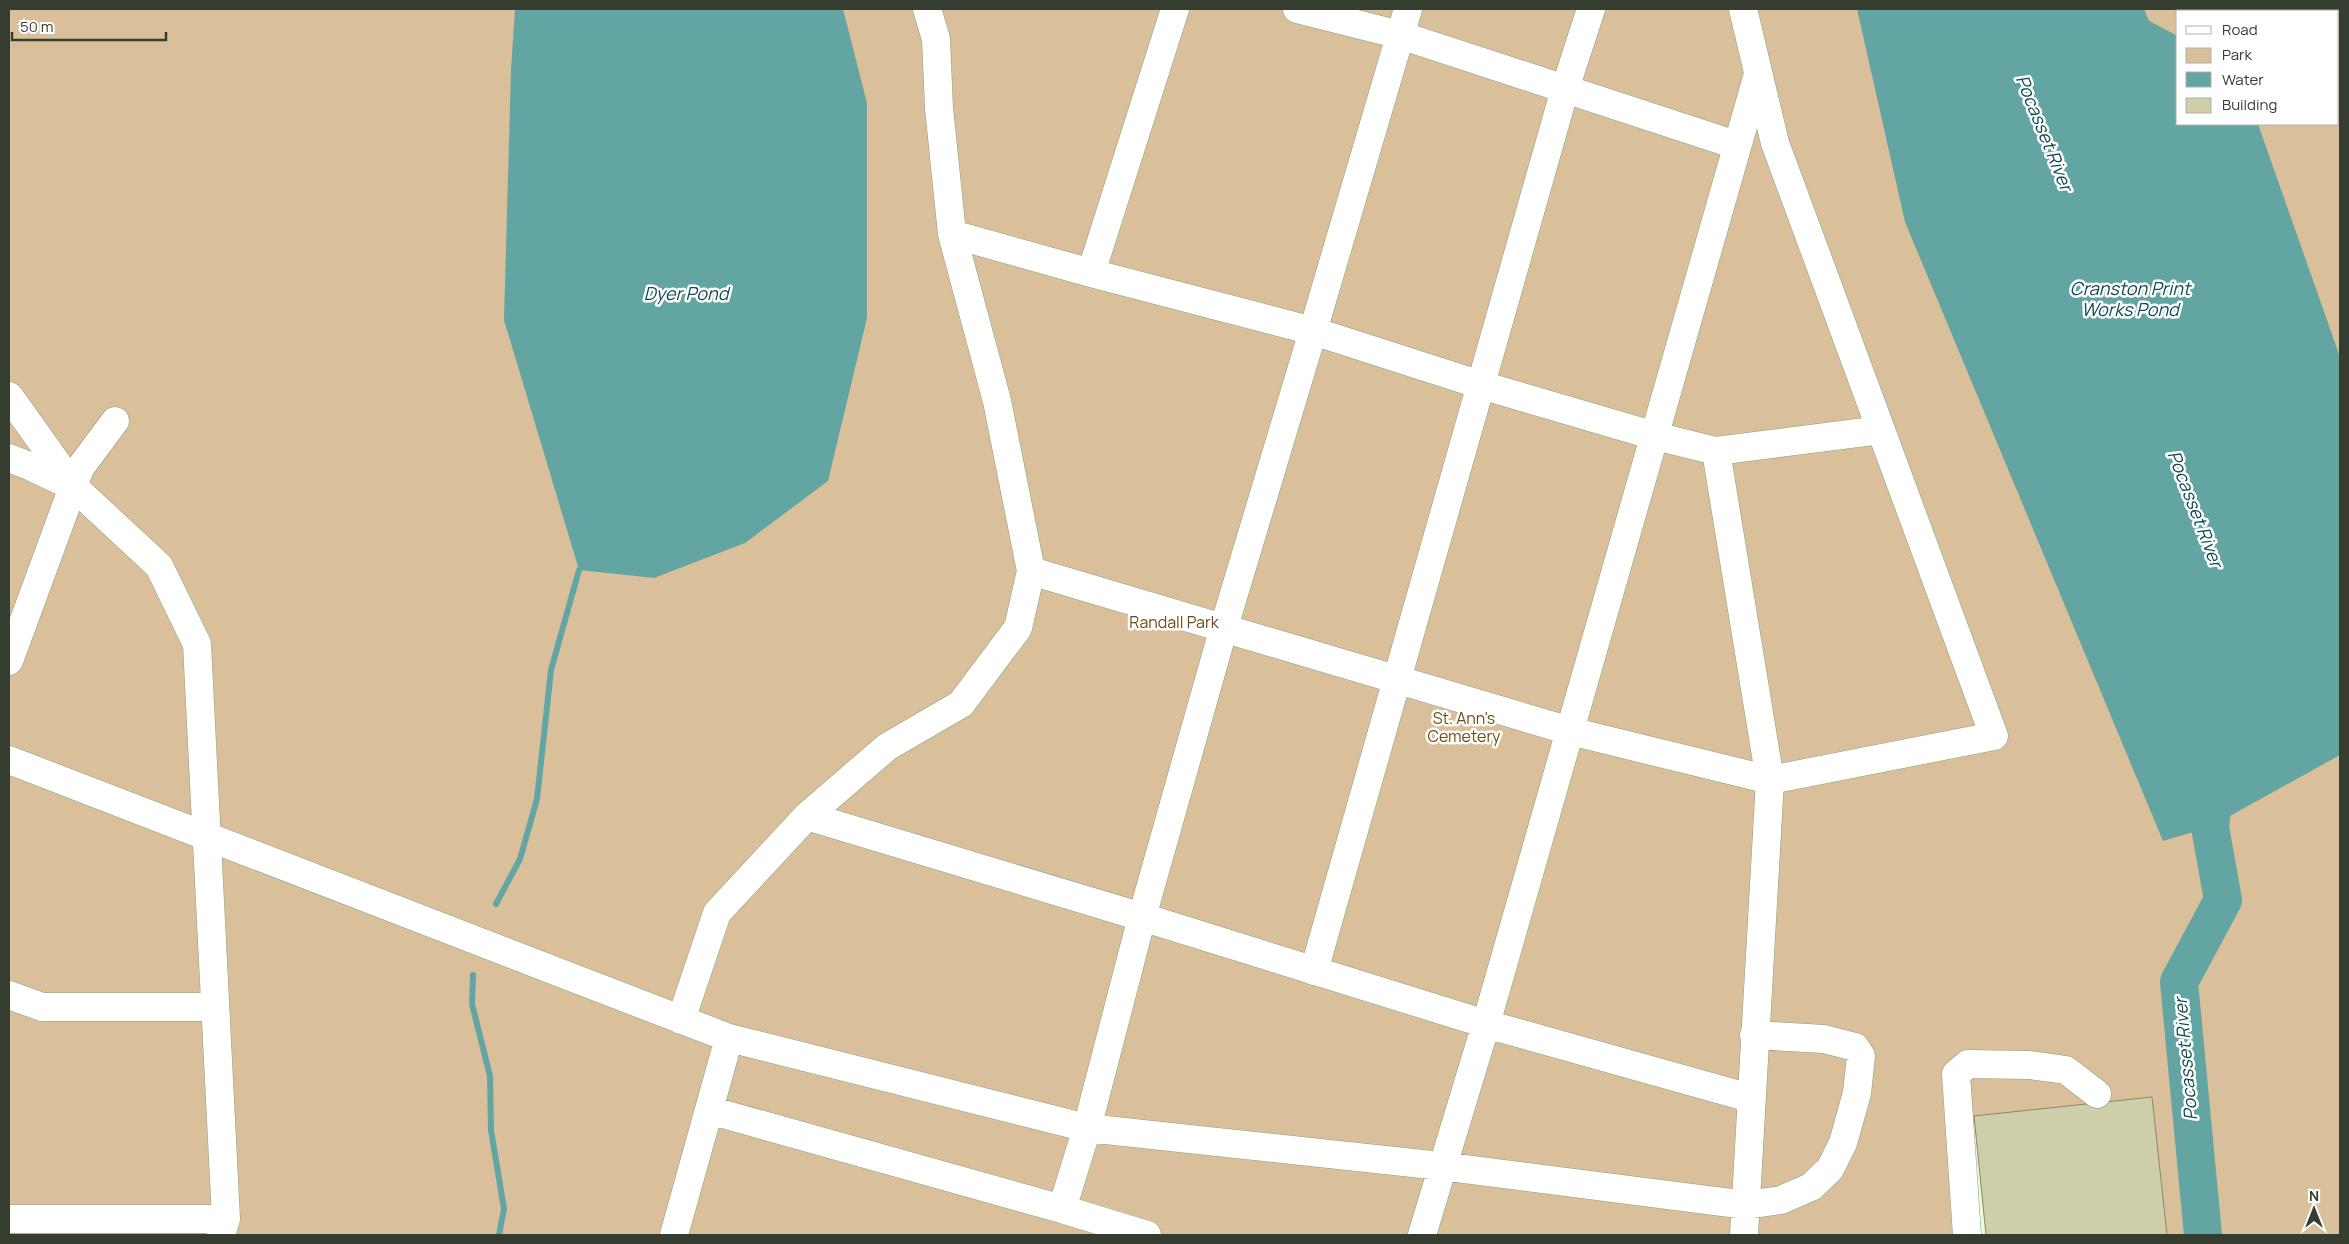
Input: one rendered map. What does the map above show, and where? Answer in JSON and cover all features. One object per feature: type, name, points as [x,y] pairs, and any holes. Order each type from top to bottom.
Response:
[{"type":"lane","points":[[681,1020],[718,913],[807,816],[887,747],[961,704],[1018,628],[1031,571],[997,401],[952,234],[939,108],[936,39],[927,9]]},
{"type":"lane","points":[[1091,273],[1175,9]]},
{"type":"lane","points":[[1297,9],[1400,35],[1736,145]]},
{"type":"lane","points":[[1062,1209],[1087,1128],[1142,917],[1224,627],[1408,9]]},
{"type":"lane","points":[[1314,971],[1565,89],[1591,9]]},
{"type":"lane","points":[[1031,571],[1570,731],[1770,780],[1994,736],[1774,143],[1742,9]]},
{"type":"lane","points":[[1422,1235],[1441,1166],[1486,1024],[1656,436],[1736,145],[1758,73]]},
{"type":"lane","points":[[952,234],[1313,332],[1481,385],[1656,436],[1716,451],[1881,430]]},
{"type":"lane","points":[[9,396],[74,487],[158,566],[197,644],[215,1007],[223,1227],[9,1219]]},
{"type":"lane","points":[[9,661],[80,468],[115,421]]},
{"type":"lane","points":[[1716,451],[1770,780],[1750,1098],[1744,1235]]},
{"type":"lane","points":[[9,458],[74,487]]},
{"type":"lane","points":[[9,760],[729,1038],[1087,1128],[1441,1166],[1746,1205],[1781,1200],[1811,1187],[1830,1168],[1843,1143],[1856,1093],[1861,1056],[1855,1047],[1824,1039],[1754,1035]]},
{"type":"lane","points":[[807,816],[1142,917],[1486,1024],[1750,1098]]},
{"type":"lane","points":[[9,996],[42,1007],[215,1007]]},
{"type":"lane","points":[[674,1235],[729,1038]]},
{"type":"lane","points":[[1967,1235],[1956,1074],[1968,1064],[2029,1065],[2066,1070],[2097,1094]]},
{"type":"lane","points":[[709,1110],[1062,1209],[1103,1229],[1147,1235]]},
{"type":"green space","name":"St. Ann's Cemetery","points":[[9,9],[2340,9],[2340,1235],[2167,1235],[2152,1098],[1965,1124],[1976,1235],[9,1235]]},
{"type":"water","name":"Dyer Pond","points":[[515,9],[843,9],[867,103],[867,318],[828,481],[745,543],[654,578],[579,570],[504,320],[511,70]]},
{"type":"water","name":"Cranston Print Works Pond","points":[[1857,9],[2144,9],[2149,21],[2176,35],[2176,125],[2258,125],[2340,357],[2340,755],[2210,827],[2163,841],[1905,222]]},
{"type":"building","points":[[2152,1097],[2167,1235],[1986,1235],[1974,1116]]},
{"type":"waterway","points":[[496,904],[520,859],[537,799],[551,670],[579,570]]},
{"type":"waterway","name":"Pocasset River","points":[[2203,1235],[2179,982],[2223,900],[2210,827],[2216,775]]},
{"type":"waterway","points":[[473,975],[472,1004],[490,1076],[491,1130],[504,1209],[499,1235]]},
{"type":"park label","name":"Randall Park","points":[[1174,622]]}]
